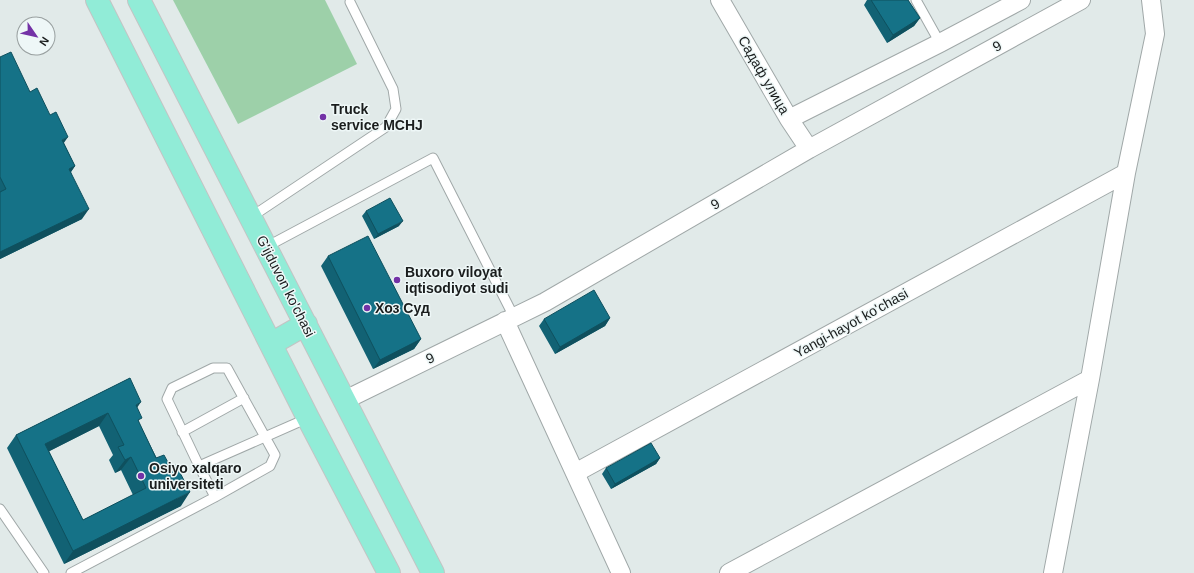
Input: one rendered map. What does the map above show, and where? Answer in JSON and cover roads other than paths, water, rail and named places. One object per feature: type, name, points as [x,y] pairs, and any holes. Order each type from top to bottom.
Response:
[{"type":"main road","points":[[97,0],[308,418],[389,573]]},
{"type":"main road","name":"G'ijduvon ko'chasi","points":[[139,0],[433,573]]},
{"type":"main road","points":[[271,344],[306,324]]},
{"type":"street","name":"Садаф улица","points":[[720,0],[789,119],[809,149]]},
{"type":"street","points":[[789,119],[940,43],[1021,0]]},
{"type":"street","name":"9","points":[[345,400],[545,302],[809,149],[1080,0]]},
{"type":"street","points":[[1053,573],[1090,379],[1126,173],[1155,34],[1151,0]]},
{"type":"street","name":"Yangi-hayot ko'chasi","points":[[575,473],[1126,173]]},
{"type":"street","points":[[510,319],[575,473],[621,573]]},
{"type":"street","points":[[729,573],[1090,379]]},
{"type":"lane","points":[[916,0],[940,43]]},
{"type":"lane","points":[[251,217],[386,128],[396,108],[393,88],[350,2]]},
{"type":"lane","points":[[266,247],[434,158],[510,319]]},
{"type":"lane","points":[[70,573],[216,497],[270,466],[275,455],[228,368],[213,368],[172,388],[167,399],[199,466],[216,497]]},
{"type":"lane","points":[[182,432],[244,398]]},
{"type":"lane","points":[[199,466],[308,418]]},
{"type":"lane","points":[[0,509],[44,573]]},
{"type":"place","name":"Truck service MCHJ","points":[[323,117]]},
{"type":"place","name":"Buxoro viloyat iqtisodiyot sudi","points":[[397,280]]},
{"type":"place","name":"Хоз Суд","points":[[367,308]]},
{"type":"place","name":"Osiyo xalqaro universiteti","points":[[141,476]]}]
